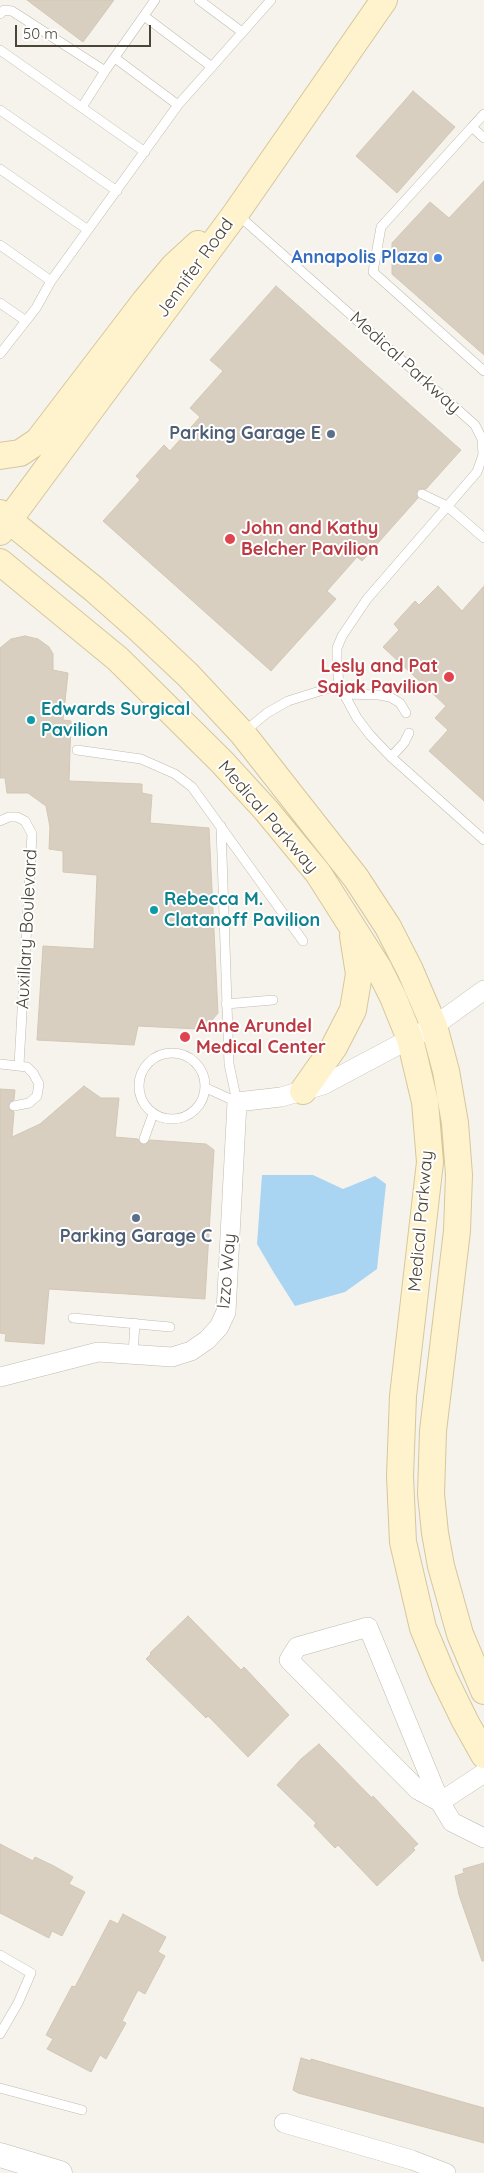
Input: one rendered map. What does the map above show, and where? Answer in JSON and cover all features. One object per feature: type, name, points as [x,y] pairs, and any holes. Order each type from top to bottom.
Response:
[{"type":"main road","name":"Jennifer Road","points":[[3,522],[236,213],[384,0]]},
{"type":"main road","points":[[0,456],[20,452],[38,441],[174,266],[236,213]]},
{"type":"main road","name":"Medical Parkway","points":[[3,522],[139,629],[188,675],[243,734],[356,878],[388,927],[410,970],[434,1026],[446,1072],[455,1123],[459,1175],[457,1231],[433,1431],[432,1494],[435,1533],[444,1575],[460,1634],[484,1691]]},
{"type":"main road","name":"Medical Parkway","points":[[0,562],[118,658],[222,762],[266,810],[318,873],[350,920],[379,969],[410,1040],[425,1102],[430,1162],[403,1396],[400,1476],[403,1542],[423,1628],[446,1683],[484,1754]]},
{"type":"main road","points":[[303,1091],[334,1047],[353,1010],[359,974],[350,920]]},
{"type":"street","points":[[237,1102],[281,1097],[323,1085],[434,1026],[484,990]]},
{"type":"street","name":"Izzo Way","points":[[0,1377],[98,1352],[172,1357],[191,1352],[207,1340],[219,1327],[226,1312],[237,1102]]},
{"type":"street","points":[[440,1802],[418,1790],[289,1660],[297,1647],[368,1627],[440,1802],[452,1822],[484,1838]]},
{"type":"street","points":[[440,1802],[484,1773]]},
{"type":"street","points":[[284,2123],[409,2167],[446,2173]]},
{"type":"street","points":[[0,2155],[60,2173]]},
{"type":"lane","points":[[82,107],[155,0]]},
{"type":"lane","points":[[199,0],[242,32]]},
{"type":"lane","points":[[0,354],[26,321],[51,281],[178,106],[271,0]]},
{"type":"lane","points":[[0,14],[4,10],[12,11],[105,71]]},
{"type":"lane","points":[[144,16],[212,67]]},
{"type":"lane","points":[[0,50],[145,152]]},
{"type":"lane","points":[[115,58],[178,106]]},
{"type":"lane","points":[[0,110],[117,191]]},
{"type":"lane","points":[[484,114],[381,227],[373,272],[484,371]]},
{"type":"lane","points":[[472,128],[484,138]]},
{"type":"lane","points":[[0,169],[88,230]]},
{"type":"lane","name":"Medical Parkway","points":[[236,213],[475,425],[482,439],[483,455],[477,472],[367,598],[342,636],[337,648],[339,685],[357,718],[391,757],[484,840]]},
{"type":"lane","points":[[0,245],[51,281]]},
{"type":"lane","points":[[0,303],[26,321]]},
{"type":"lane","points":[[422,494],[447,506],[484,538]]},
{"type":"lane","points":[[243,734],[266,713],[288,701],[339,685]]},
{"type":"lane","points":[[344,694],[390,697],[400,703],[406,713]]},
{"type":"lane","points":[[391,757],[404,744],[408,733]]},
{"type":"lane","points":[[78,750],[141,759],[176,774],[192,787],[303,941]]},
{"type":"lane","name":"Auxillary Boulevard","points":[[0,821],[9,816],[17,817],[25,821],[32,834],[20,1065]]},
{"type":"lane","points":[[221,825],[228,1064],[237,1102]]},
{"type":"lane","points":[[226,1004],[273,1000]]},
{"type":"lane","points":[[180,1054],[193,1060],[201,1069],[206,1088],[198,1107],[183,1118],[164,1119],[153,1114],[143,1103],[138,1085],[145,1066],[160,1055],[180,1054]]},
{"type":"lane","points":[[0,1064],[27,1067],[38,1078],[40,1089],[37,1096],[29,1103],[14,1106]]},
{"type":"lane","points":[[206,1088],[237,1102]]},
{"type":"lane","points":[[144,1139],[153,1114]]},
{"type":"lane","points":[[73,1318],[170,1327]]},
{"type":"lane","points":[[133,1354],[136,1323]]},
{"type":"lane","points":[[0,1954],[31,1973],[18,2004],[0,2034]]},
{"type":"lane","points":[[0,2088],[82,2110]]},
{"type":"water","points":[[262,1175],[313,1175],[343,1189],[375,1176],[386,1184],[377,1269],[345,1292],[295,1306],[257,1244]]},
{"type":"building","points":[[27,0],[114,0],[83,42]]},
{"type":"building","points":[[413,91],[455,127],[397,193],[356,156]]},
{"type":"building","name":"Annapolis Plaza","points":[[484,181],[484,355],[392,274],[392,243],[430,202],[449,218]]},
{"type":"building","points":[[276,286],[461,450],[426,489],[418,489],[416,494],[418,498],[362,561],[357,557],[327,591],[336,599],[271,671],[103,521],[140,480],[136,476],[164,445],[170,451],[200,417],[190,408],[223,371],[210,360]]},
{"type":"building","name":"Lesly and Pat Sajak Pavilion","points":[[438,586],[462,611],[484,586],[484,801],[429,751],[448,730],[435,718],[446,706],[383,647],[399,630],[394,624],[415,601],[419,605]]},
{"type":"building","name":"Rebecca M. Clatanoff Pavilion","points":[[25,636],[38,639],[49,647],[53,654],[53,670],[68,673],[63,720],[71,721],[69,781],[142,784],[142,793],[152,795],[150,823],[209,828],[218,1013],[207,1026],[198,1029],[138,1026],[134,1045],[37,1040],[43,946],[94,949],[97,875],[63,872],[63,851],[49,849],[50,827],[46,806],[28,793],[7,793],[5,778],[0,778],[0,648],[11,639]]},
{"type":"building","points":[[84,1086],[101,1098],[119,1098],[115,1137],[138,1139],[140,1143],[145,1145],[150,1140],[206,1144],[214,1150],[205,1299],[49,1289],[44,1344],[5,1341],[6,1334],[0,1333],[0,1089],[15,1090],[14,1100],[10,1102],[8,1107],[14,1112],[12,1137],[40,1124]]},
{"type":"building","points":[[188,1616],[241,1670],[244,1667],[289,1715],[248,1757],[208,1716],[206,1718],[146,1659]]},
{"type":"building","points":[[319,1744],[372,1798],[373,1796],[418,1844],[413,1848],[415,1850],[377,1886],[338,1845],[335,1848],[314,1826],[316,1823],[277,1785],[301,1759]]},
{"type":"building","points":[[0,1844],[33,1861],[35,1857],[54,1866],[73,1877],[69,1884],[85,1892],[62,1936],[52,1931],[49,1938],[0,1913]]},
{"type":"building","points":[[484,1863],[484,1961],[482,1961],[459,1895],[455,1876],[464,1873],[463,1869]]},
{"type":"building","points":[[123,1914],[166,1937],[158,1952],[165,1956],[145,1994],[138,1990],[122,2021],[126,2023],[106,2059],[100,2055],[91,2072],[47,2049],[53,2039],[46,2035],[72,1986],[75,1987],[110,1920],[118,1924]]},
{"type":"building","points":[[301,2058],[311,2061],[311,2059],[484,2108],[484,2143],[298,2093],[293,2090]]},
{"type":"place","name":"Annapolis Plaza","points":[[438,258]]},
{"type":"place","name":"Parking Garage E","points":[[331,434]]},
{"type":"place","name":"John and Kathy Belcher Pavilion","points":[[230,539]]},
{"type":"place","name":"Lesly and Pat Sajak Pavilion","points":[[449,677]]},
{"type":"place","name":"Edwards Surgical Pavilion","points":[[31,720]]},
{"type":"place","name":"Rebecca M. Clatanoff Pavilion","points":[[154,910]]},
{"type":"place","name":"Anne Arundel Medical Center","points":[[185,1037]]},
{"type":"place","name":"Parking Garage C","points":[[136,1218]]}]
